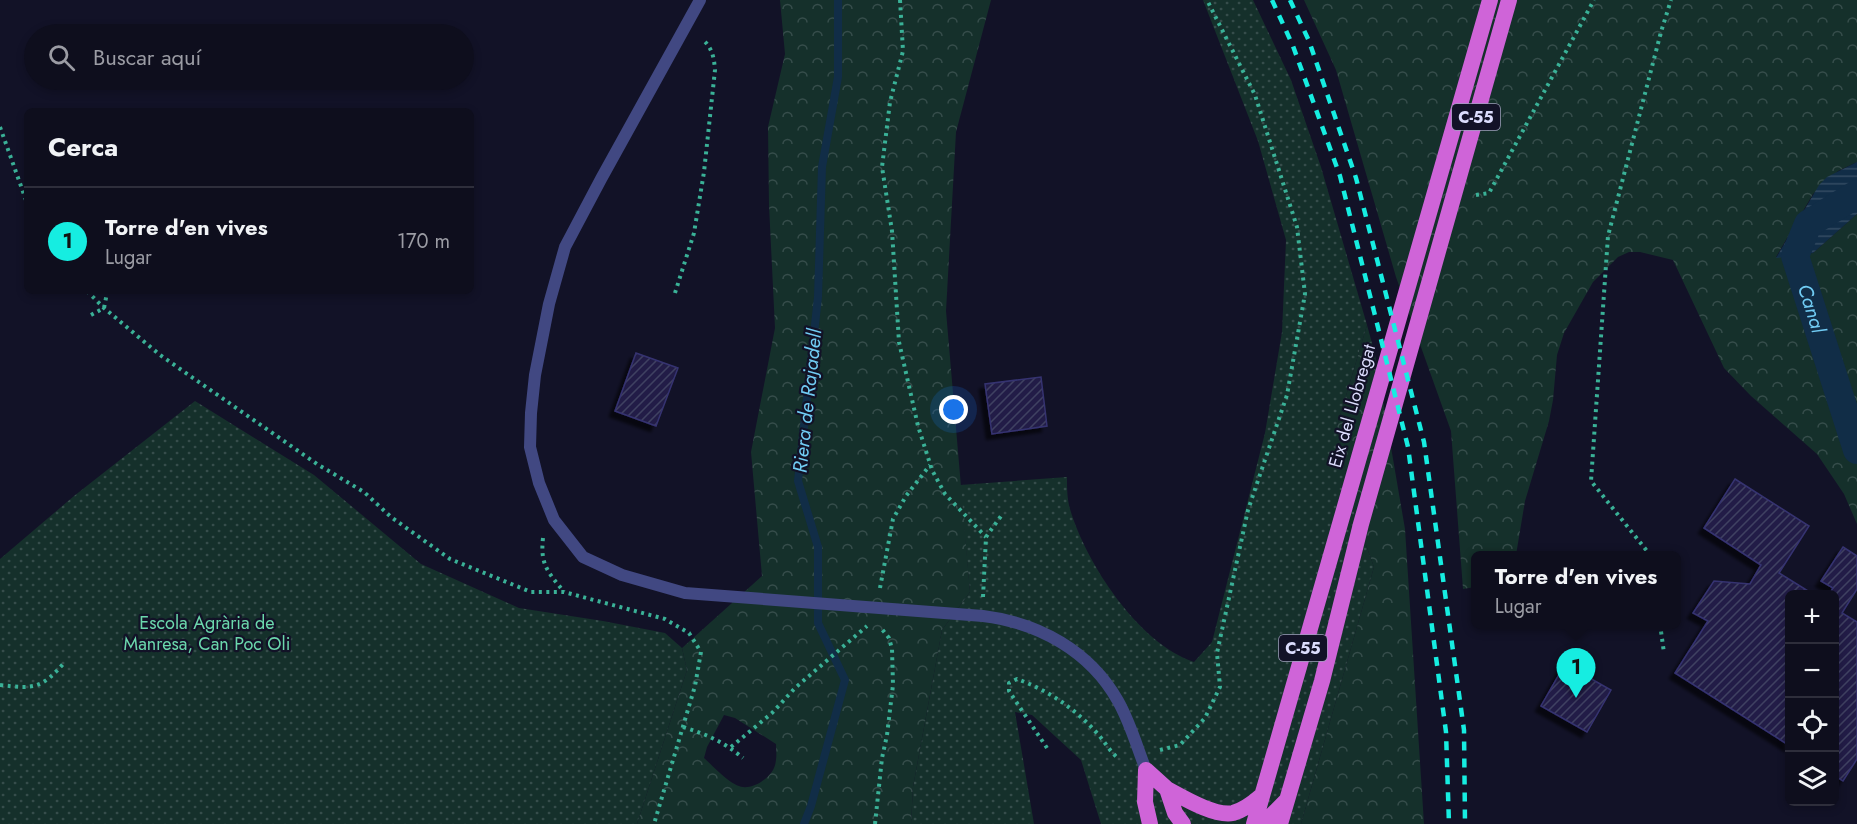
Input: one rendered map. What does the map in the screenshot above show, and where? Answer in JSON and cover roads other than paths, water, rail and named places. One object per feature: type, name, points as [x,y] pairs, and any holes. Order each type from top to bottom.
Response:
[{"type":"highway","name":"Eix del Llobregat","points":[[1254,824],[1490,0]]},
{"type":"highway","name":"C-55","points":[[1280,824],[1322,681],[1361,524],[1509,0]]},
{"type":"highway","points":[[1143,762],[1167,789],[1183,824]]},
{"type":"highway","points":[[1143,762],[1145,802],[1150,824]]},
{"type":"highway","points":[[1167,789],[1213,811],[1231,814],[1247,807],[1262,796]]},
{"type":"highway","points":[[1268,824],[1270,818],[1286,801]]},
{"type":"street","points":[[700,0],[565,247],[549,304],[535,375],[531,413],[530,447],[539,483],[554,520],[583,557],[622,575],[685,593],[1002,618],[1047,634],[1074,650],[1109,686],[1143,762]]},
{"type":"water","points":[[1857,162],[1857,214],[1813,253],[1776,258],[1819,185],[1827,177]]},
{"type":"waterway","name":"Riera de Rajadell","points":[[804,824],[811,806],[845,680],[818,623],[818,547],[798,481],[818,297],[822,167],[838,77],[838,0]]},
{"type":"waterway","name":"Canal","points":[[1857,194],[1808,224],[1795,256],[1857,450]]},
{"type":"railway","points":[[1272,0],[1293,46],[1340,176],[1408,447],[1446,732],[1449,824]]},
{"type":"railway","points":[[1290,0],[1309,41],[1356,178],[1424,442],[1464,730],[1465,824]]},
{"type":"place","name":"Torre d'en vives","points":[[1576,698]]},
{"type":"park label","name":"Escola Agrària de Manresa, Can Poc Oli","points":[[207,633]]}]
